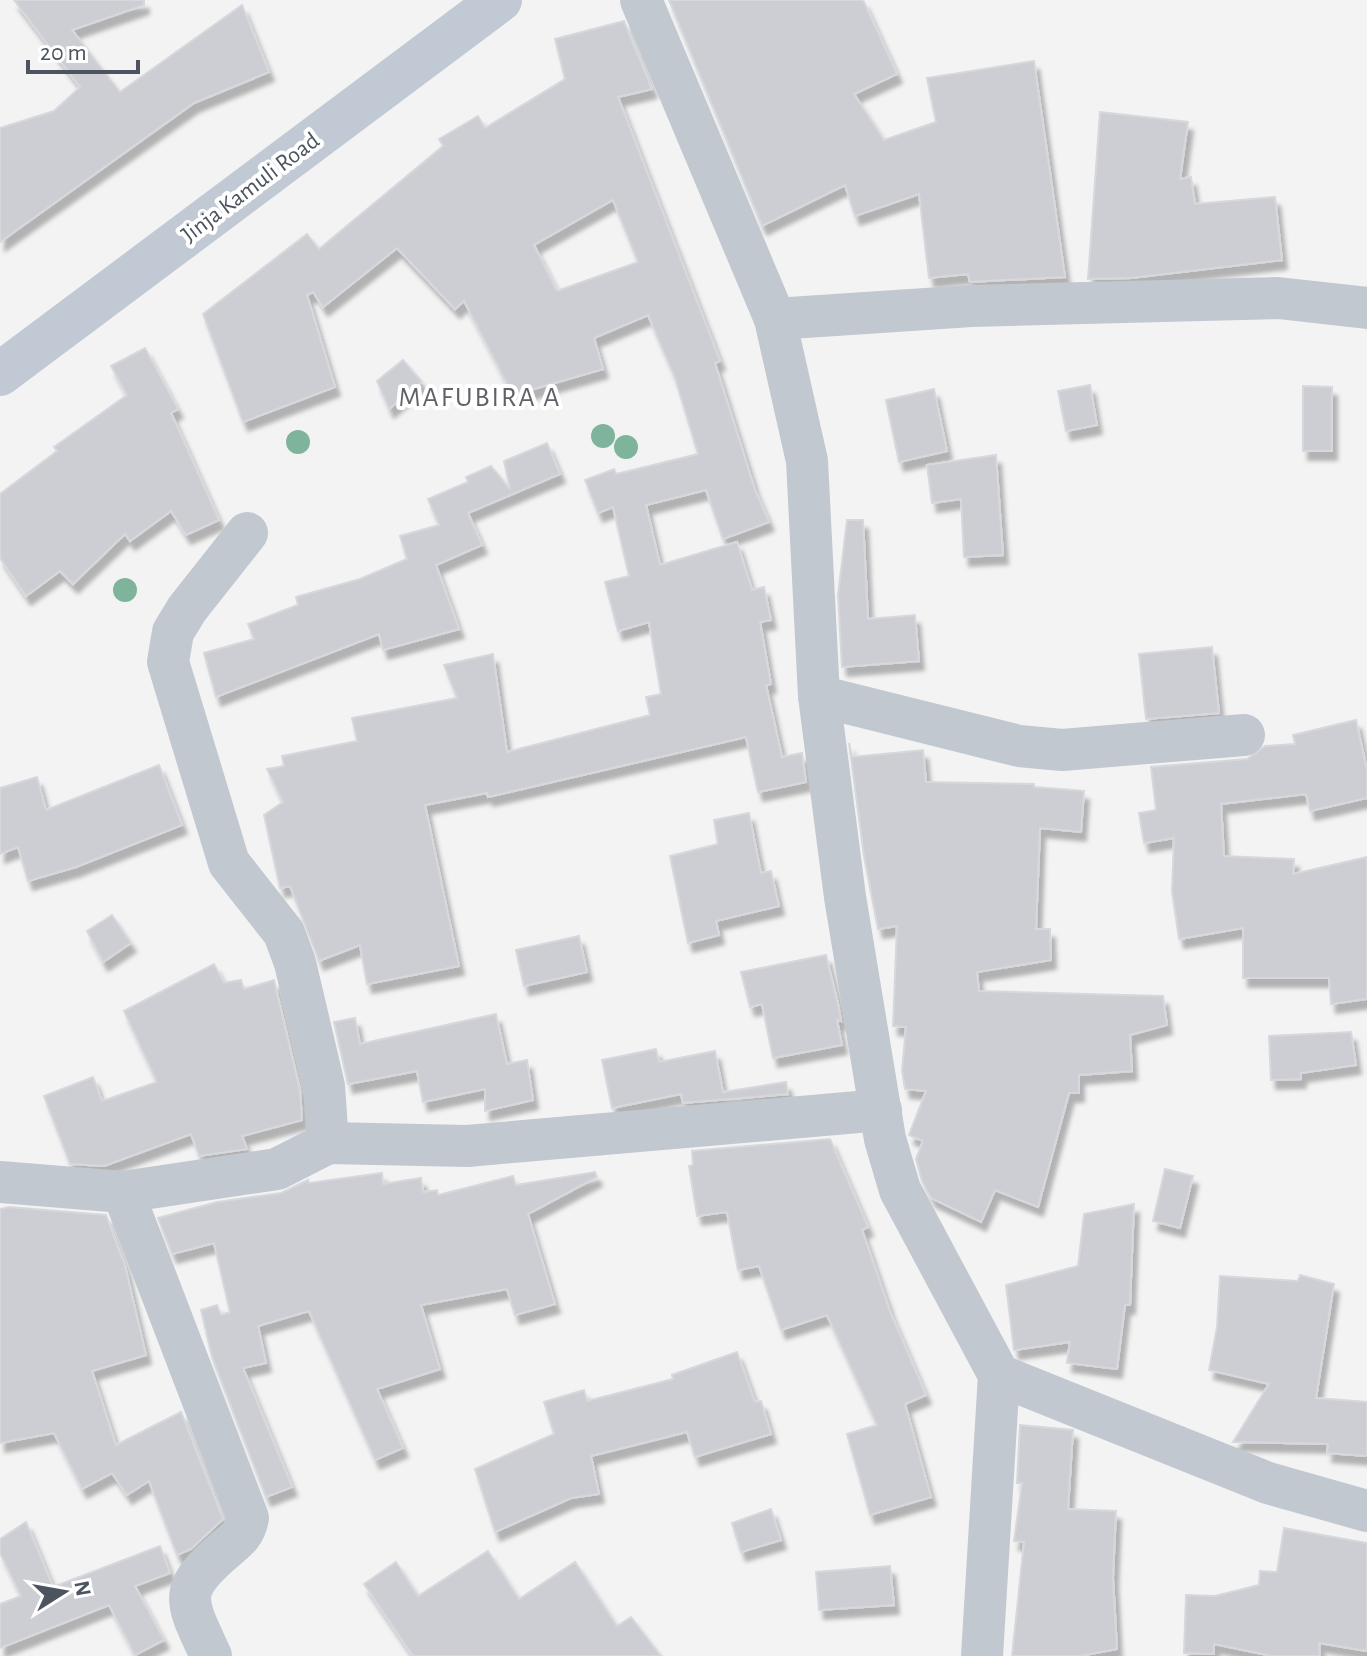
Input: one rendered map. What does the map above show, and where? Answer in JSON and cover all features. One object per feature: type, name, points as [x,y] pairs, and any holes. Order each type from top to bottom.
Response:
[{"type":"main road","name":"Jinja Kamuli Road","points":[[0,374],[500,0]]},
{"type":"street","points":[[641,0],[775,319],[807,461],[819,696],[845,897],[881,1110],[900,1190],[999,1375],[982,1656]]},
{"type":"street","points":[[775,319],[971,306],[1278,298],[1367,308]]},
{"type":"street","points":[[247,533],[187,609],[173,632],[168,662],[229,863],[284,933],[295,963],[324,1086],[328,1143]]},
{"type":"street","points":[[819,696],[1019,746],[1062,750],[1244,735]]},
{"type":"street","points":[[0,1182],[123,1192],[277,1169],[328,1143],[467,1146],[881,1110]]},
{"type":"street","points":[[123,1192],[248,1518],[246,1532],[199,1572],[190,1588],[190,1606],[211,1656]]},
{"type":"street","points":[[999,1375],[1268,1483],[1367,1511]]},
{"type":"building","points":[[14,0],[144,0],[144,5],[72,30],[120,92],[242,5],[269,72],[194,103],[0,242],[0,128],[54,111],[80,87]]},
{"type":"building","points":[[669,0],[863,0],[897,74],[854,94],[884,140],[936,122],[927,78],[1034,61],[1065,277],[970,282],[968,274],[929,278],[919,194],[855,216],[845,185],[762,226]]},
{"type":"building","points":[[624,21],[652,89],[618,97],[720,361],[715,363],[755,490],[769,522],[723,539],[706,490],[646,505],[660,565],[737,542],[752,590],[764,587],[771,620],[760,622],[771,684],[766,685],[782,757],[802,753],[806,782],[758,792],[746,737],[488,797],[487,793],[425,805],[459,966],[367,984],[360,945],[319,961],[290,886],[280,888],[264,815],[283,802],[267,769],[284,766],[282,756],[357,741],[352,718],[457,698],[444,665],[493,654],[507,752],[650,715],[646,697],[661,694],[649,622],[618,631],[605,582],[629,576],[613,507],[598,513],[585,480],[614,469],[616,474],[698,454],[675,378],[648,315],[594,338],[603,369],[513,395],[464,301],[455,309],[397,248],[323,307],[313,292],[307,295],[335,387],[243,422],[203,314],[307,234],[319,249],[443,146],[439,139],[478,116],[485,128],[565,79],[555,39]],"holes":[[[613,200],[638,262],[557,291],[534,245]]]},
{"type":"building","points":[[1100,112],[1188,122],[1180,179],[1191,177],[1195,204],[1275,197],[1282,260],[1131,278],[1088,279]]},
{"type":"building","points":[[145,348],[178,409],[171,413],[219,520],[186,535],[171,511],[130,541],[125,534],[73,584],[60,571],[26,596],[0,558],[0,494],[57,451],[54,447],[127,395],[111,366]]},
{"type":"building","points":[[403,360],[422,382],[389,409],[377,381]]},
{"type":"building","points":[[1090,385],[1097,425],[1066,431],[1058,391]]},
{"type":"building","points":[[1303,386],[1332,387],[1332,451],[1303,451]]},
{"type":"building","points":[[934,389],[947,451],[899,462],[886,400]]},
{"type":"building","points":[[547,443],[560,474],[468,513],[482,545],[436,565],[459,629],[383,650],[379,634],[216,697],[204,653],[254,639],[248,624],[298,605],[296,597],[360,579],[407,559],[400,536],[439,525],[428,499],[468,482],[466,477],[491,466],[510,489],[504,461]]},
{"type":"building","points":[[996,455],[1003,555],[964,557],[961,499],[932,503],[927,465]]},
{"type":"building","points":[[847,520],[863,520],[868,619],[915,615],[919,661],[842,667],[838,595]]},
{"type":"building","points":[[1212,647],[1219,713],[1146,719],[1139,654]]},
{"type":"building","points":[[1356,720],[1367,770],[1367,798],[1310,811],[1306,794],[1221,804],[1224,856],[1294,859],[1293,874],[1367,857],[1367,999],[1331,1004],[1329,978],[1243,978],[1243,928],[1179,939],[1172,891],[1174,838],[1144,843],[1139,813],[1156,810],[1151,767],[1247,759],[1265,746],[1295,744],[1293,735]]},
{"type":"building","points":[[849,743],[852,757],[923,750],[926,782],[1034,784],[1034,787],[1084,791],[1081,832],[1040,828],[1036,929],[1050,929],[1051,960],[977,972],[979,991],[1163,996],[1167,1025],[1130,1035],[1132,1071],[1079,1075],[1079,1093],[1069,1093],[1038,1207],[995,1190],[981,1222],[931,1198],[922,1181],[916,1159],[923,1141],[909,1135],[926,1091],[905,1089],[902,1070],[906,1027],[893,1026],[897,926],[878,929],[864,856]]},
{"type":"building","points":[[159,765],[182,825],[76,867],[28,881],[18,847],[0,854],[0,788],[37,777],[46,810]]},
{"type":"building","points":[[749,813],[761,873],[771,871],[779,906],[716,921],[719,935],[688,943],[670,856],[718,844],[714,820]]},
{"type":"building","points":[[112,915],[131,943],[103,962],[87,931]]},
{"type":"building","points":[[579,936],[587,972],[524,986],[516,950]]},
{"type":"building","points":[[826,955],[838,1004],[841,1021],[837,1020],[842,1045],[773,1058],[762,1004],[750,1007],[741,972]]},
{"type":"building","points":[[214,964],[224,983],[241,980],[244,989],[274,980],[300,1090],[302,1120],[242,1136],[247,1149],[199,1156],[191,1134],[104,1166],[70,1164],[44,1096],[93,1077],[102,1101],[157,1082],[124,1011]]},
{"type":"building","points":[[496,1014],[507,1064],[527,1060],[533,1100],[485,1111],[485,1089],[423,1102],[417,1071],[348,1084],[334,1022],[355,1018],[360,1044]]},
{"type":"building","points":[[1351,1032],[1356,1065],[1301,1073],[1301,1079],[1271,1080],[1269,1036]]},
{"type":"building","points":[[656,1049],[659,1062],[715,1051],[723,1092],[786,1082],[788,1094],[683,1103],[681,1094],[612,1108],[602,1060]]},
{"type":"building","points":[[830,1139],[868,1227],[862,1230],[891,1314],[926,1395],[905,1404],[931,1497],[870,1515],[847,1434],[877,1425],[827,1315],[781,1330],[759,1266],[738,1270],[727,1212],[697,1216],[689,1166],[693,1165],[692,1151]]},
{"type":"building","points":[[1165,1169],[1193,1176],[1180,1228],[1153,1221]]},
{"type":"building","points":[[595,1172],[597,1177],[528,1214],[555,1304],[515,1315],[507,1289],[421,1305],[440,1369],[377,1389],[403,1448],[375,1460],[309,1311],[258,1326],[266,1363],[243,1368],[292,1487],[266,1497],[212,1357],[201,1310],[217,1305],[221,1315],[230,1312],[214,1243],[172,1254],[158,1218],[217,1202],[281,1193],[308,1180],[309,1183],[382,1173],[383,1184],[421,1178],[423,1192],[437,1190],[438,1195],[513,1176],[516,1185]]},
{"type":"building","points":[[1134,1204],[1130,1305],[1125,1305],[1117,1369],[1067,1363],[1070,1342],[1014,1350],[1006,1285],[1078,1266],[1084,1214]]},
{"type":"building","points":[[9,1207],[106,1215],[125,1266],[146,1355],[92,1371],[116,1445],[181,1412],[223,1519],[191,1549],[177,1555],[149,1481],[127,1495],[112,1473],[82,1489],[54,1433],[0,1443],[0,1209]]},
{"type":"building","points":[[1300,1275],[1334,1284],[1316,1398],[1367,1402],[1367,1456],[1327,1453],[1328,1444],[1233,1442],[1269,1384],[1209,1370],[1217,1327],[1220,1276],[1298,1281]]},
{"type":"building","points":[[737,1352],[755,1402],[761,1401],[771,1434],[695,1457],[687,1432],[591,1456],[599,1494],[571,1498],[495,1532],[475,1469],[554,1434],[544,1402],[584,1390],[587,1401],[673,1379],[672,1375]]},
{"type":"building","points":[[1020,1425],[1073,1430],[1068,1509],[1116,1511],[1113,1578],[1117,1649],[1080,1656],[1012,1656],[1024,1542],[1014,1541],[1022,1483],[1017,1483]]},
{"type":"building","points":[[771,1509],[781,1540],[741,1552],[732,1523]]},
{"type":"building","points":[[26,1522],[53,1587],[160,1546],[170,1573],[135,1586],[164,1640],[135,1655],[109,1605],[0,1648],[0,1604],[21,1596],[0,1553],[0,1539]]},
{"type":"building","points":[[1284,1528],[1367,1543],[1367,1651],[1319,1643],[1320,1656],[1272,1656],[1214,1644],[1214,1654],[1184,1653],[1186,1595],[1215,1596],[1259,1585],[1260,1571],[1277,1572]]},
{"type":"building","points":[[488,1551],[519,1599],[575,1562],[617,1626],[631,1617],[661,1656],[413,1656],[364,1584],[396,1562],[418,1596]]},
{"type":"building","points":[[890,1566],[894,1605],[819,1610],[816,1572]]},
{"type":"district","name":"MAFUBIRA A","points":[[480,396]]}]
